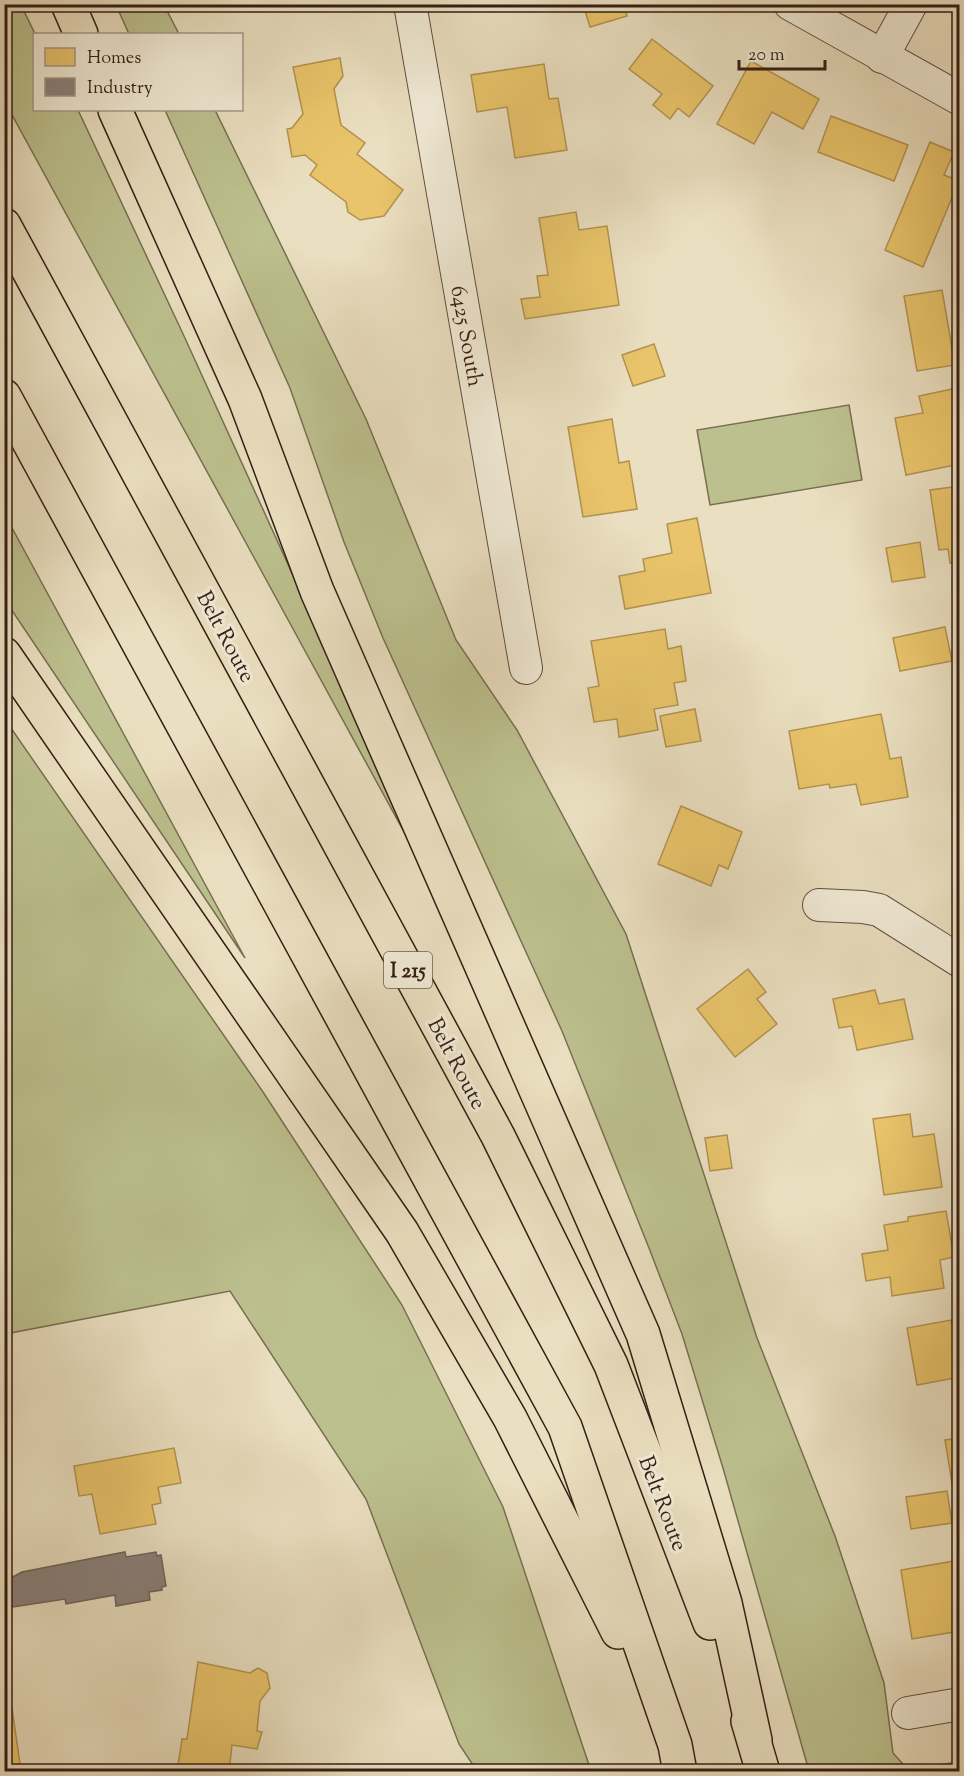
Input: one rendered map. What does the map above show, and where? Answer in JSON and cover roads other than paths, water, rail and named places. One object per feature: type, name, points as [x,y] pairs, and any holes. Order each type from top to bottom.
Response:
[{"type":"highway","points":[[68,4],[81,33]]},
{"type":"highway","points":[[115,111],[245,399],[317,591],[643,1334],[725,1604],[755,1740]]},
{"type":"highway","name":"Belt Route","points":[[4,225],[508,1157],[611,1365],[755,1740],[763,1772]]},
{"type":"highway","points":[[4,396],[565,1427],[678,1758]]},
{"type":"highway","points":[[4,654],[402,1232],[510,1418],[678,1758]]},
{"type":"street","name":"6425 South","points":[[410,4],[526,668]]},
{"type":"street","points":[[790,4],[960,99]]},
{"type":"street","points":[[882,57],[911,4]]},
{"type":"street","points":[[819,905],[879,910],[960,960]]},
{"type":"street","points":[[908,1713],[960,1704]]}]
